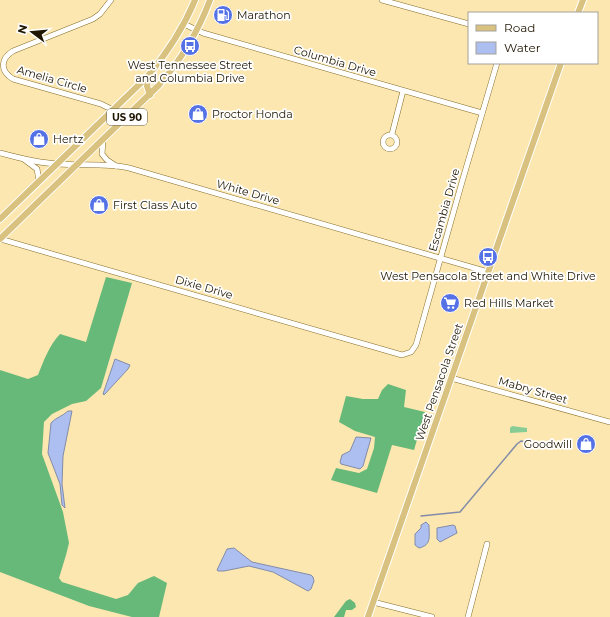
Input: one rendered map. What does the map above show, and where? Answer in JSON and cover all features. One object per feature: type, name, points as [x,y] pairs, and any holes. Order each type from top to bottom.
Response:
[{"type":"main road","name":"US 90","points":[[0,219],[149,75],[162,59],[184,24],[195,0]]},
{"type":"main road","name":"US 90","points":[[0,239],[150,95],[173,69],[196,30],[210,0]]},
{"type":"main road","points":[[578,12],[583,0]]},
{"type":"main road","name":"West Pensacola Street","points":[[368,617],[561,64]]},
{"type":"main road","points":[[149,75],[147,86],[150,95]]},
{"type":"street","name":"Amelia Circle","points":[[111,0],[97,17],[13,51],[5,57],[2,65],[5,73],[13,79],[94,102],[113,110]]},
{"type":"street","points":[[382,0],[468,24]]},
{"type":"street","name":"Columbia Drive","points":[[184,24],[196,30],[236,43],[482,113]]},
{"type":"street","name":"Escambia Drive","points":[[402,355],[411,352],[416,346],[497,64]]},
{"type":"street","points":[[392,134],[403,91]]},
{"type":"street","points":[[103,140],[102,154],[107,160],[117,166]]},
{"type":"street","name":"White Drive","points":[[0,153],[24,160],[57,164],[126,167],[488,272]]},
{"type":"street","points":[[24,160],[37,169],[40,181]]},
{"type":"street","name":"Dixie Drive","points":[[0,239],[402,355]]},
{"type":"street","name":"Mabry Street","points":[[451,378],[610,422]]},
{"type":"street","points":[[468,617],[487,544]]},
{"type":"street","points":[[373,602],[432,617]]},
{"type":"green space","points":[[106,277],[132,283],[101,388],[86,401],[72,404],[52,414],[44,422],[42,454],[63,512],[69,543],[59,578],[62,582],[116,599],[128,595],[138,583],[154,576],[167,583],[159,617],[132,617],[89,606],[0,572],[0,370],[28,379],[38,375],[50,348],[60,334],[86,342]]},
{"type":"green space","points":[[388,384],[406,390],[404,407],[425,412],[414,450],[392,445],[377,493],[331,480],[336,468],[359,473],[367,469],[374,448],[375,437],[355,431],[339,422],[346,396],[363,399],[378,399],[382,390]]},
{"type":"green space","points":[[512,426],[527,428],[527,432],[510,433],[510,428]]},
{"type":"green space","points":[[350,599],[355,603],[356,607],[352,610],[346,610],[344,617],[334,617],[346,601]]},
{"type":"water","points":[[115,359],[130,365],[104,395],[103,394]]},
{"type":"water","points":[[68,411],[72,411],[63,456],[62,484],[65,508],[62,505],[60,484],[48,453],[51,423]]},
{"type":"water","points":[[356,437],[371,438],[363,466],[360,469],[341,464],[340,462],[342,455],[350,451]]},
{"type":"water","points":[[426,522],[429,525],[429,540],[426,545],[419,548],[415,545],[415,534],[421,528],[421,525]]},
{"type":"water","points":[[453,525],[455,526],[457,533],[440,542],[437,539],[437,528]]},
{"type":"water","points":[[234,548],[252,562],[311,575],[314,581],[311,589],[308,591],[273,572],[249,566],[218,571],[217,570],[227,549]]},
{"type":"waterway","points":[[421,516],[460,512],[517,444],[521,441],[526,442]]},
{"type":"place","name":"Marathon","points":[[223,15]]},
{"type":"place","name":"West Tennessee Street and Columbia Drive","points":[[190,46]]},
{"type":"place","name":"Proctor Honda","points":[[198,114]]},
{"type":"place","name":"Hertz","points":[[39,139]]},
{"type":"place","name":"First Class Auto","points":[[99,205]]},
{"type":"place","name":"West Pensacola Street and White Drive","points":[[488,257]]},
{"type":"place","name":"Red Hills Market","points":[[450,303]]},
{"type":"place","name":"Goodwill","points":[[586,444]]}]
